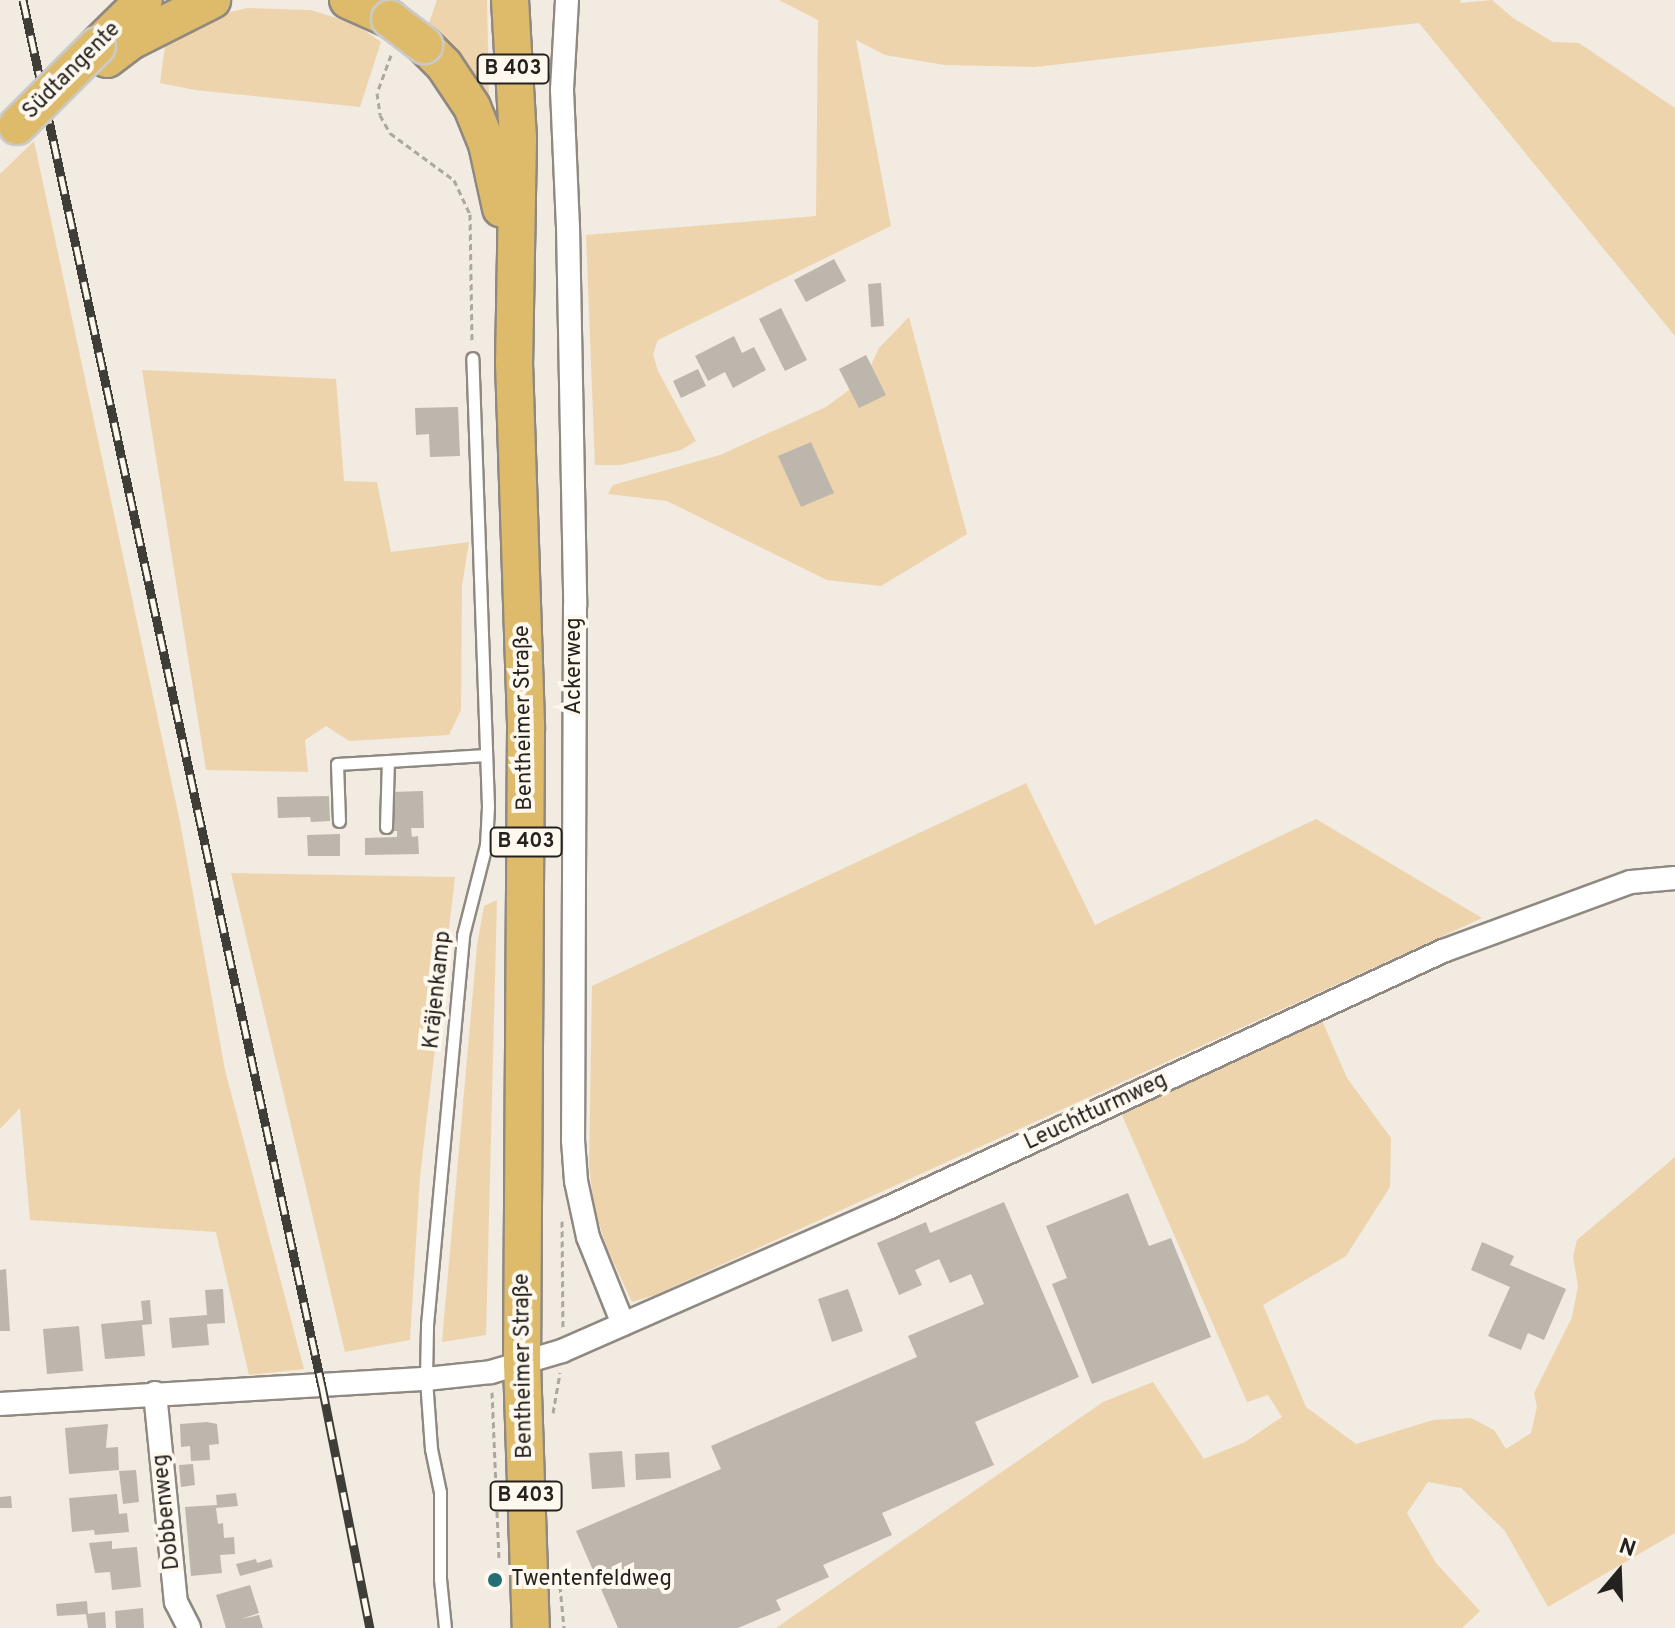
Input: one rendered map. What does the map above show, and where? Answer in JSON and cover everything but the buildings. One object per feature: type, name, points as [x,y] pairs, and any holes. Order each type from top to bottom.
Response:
[{"type":"main road","name":"Südtangente","points":[[102,52],[144,0]]},
{"type":"main road","points":[[8,134],[102,52],[131,41],[212,0]]},
{"type":"main road","points":[[348,0],[458,85],[487,144],[498,185],[515,325]]},
{"type":"main road","name":"Bentheimer Straße","points":[[510,0],[518,138],[515,325],[526,729],[507,1368],[531,1628]]},
{"type":"main road","points":[[518,138],[525,0]]},
{"type":"street","name":"Ackerweg","points":[[567,0],[562,90],[568,226],[575,606],[573,1140],[576,1181],[588,1237],[623,1324]]},
{"type":"street","name":"Leuchtturmweg","points":[[507,1368],[562,1351],[888,1208],[1443,951],[1631,882],[1675,878]]},
{"type":"street","points":[[0,1404],[426,1379],[507,1368]]},
{"type":"street","name":"Dobbenweg","points":[[155,1393],[176,1602],[189,1628]]},
{"type":"lane","name":"Kräjenkamp","points":[[445,1628],[440,1579],[440,1492],[431,1449],[426,1379],[427,1325],[463,935],[486,845],[486,755],[472,358]]},
{"type":"lane","points":[[339,821],[337,764],[486,755]]},
{"type":"lane","points":[[386,827],[388,761]]},
{"type":"path","points":[[402,39],[377,93],[380,115],[390,133],[454,180],[470,214],[472,358]]},
{"type":"path","points":[[500,1569],[507,1368]]},
{"type":"shaded area","points":[[437,0],[487,0],[489,99],[472,83],[429,23]]},
{"type":"shaded area","points":[[779,0],[1461,0],[1460,3],[1492,0],[1513,18],[1553,42],[1579,43],[1675,108],[1675,336],[1419,23],[1035,67],[945,65],[885,55],[856,40],[891,226],[658,340],[653,354],[658,371],[696,441],[681,450],[621,465],[595,465],[586,235],[816,216],[818,20]]},
{"type":"shaded area","points":[[248,8],[311,10],[355,24],[381,42],[360,107],[195,90],[160,83],[166,39],[212,16]]},
{"type":"shaded area","points":[[34,141],[180,822],[225,1070],[304,1369],[249,1375],[216,1232],[30,1220],[20,1108],[0,1129],[0,174]]},
{"type":"shaded area","points":[[909,317],[967,534],[881,586],[827,580],[667,501],[608,494],[613,485],[720,455],[826,407],[865,378],[879,348]]},
{"type":"shaded area","points":[[142,370],[336,379],[344,481],[377,482],[391,552],[469,542],[462,586],[461,710],[449,735],[349,741],[326,726],[305,740],[308,772],[206,770]]},
{"type":"shaded area","points":[[1026,783],[1095,925],[1316,819],[1482,918],[655,1295],[632,1302],[606,1246],[594,1207],[589,1165],[592,986]]},
{"type":"shaded area","points":[[231,873],[455,877],[420,1177],[410,1340],[345,1352]]},
{"type":"shaded area","points":[[497,900],[486,1335],[442,1342],[477,946],[484,906]]},
{"type":"shaded area","points":[[1321,1018],[1347,1078],[1391,1138],[1390,1187],[1346,1256],[1263,1305],[1306,1407],[1356,1444],[1433,1420],[1471,1418],[1494,1430],[1506,1449],[1531,1433],[1537,1407],[1534,1393],[1572,1317],[1578,1286],[1573,1257],[1577,1240],[1675,1157],[1675,1533],[1548,1607],[1505,1531],[1461,1488],[1428,1482],[1407,1513],[1436,1563],[1480,1611],[1462,1628],[776,1628],[1103,1402],[1153,1382],[1204,1459],[1245,1442],[1282,1417],[1268,1395],[1247,1402],[1118,1106]]},
{"type":"railway","points":[[23,0],[322,1386],[370,1628]]},
{"type":"place","name":"Twentenfeldweg","points":[[495,1580]]}]
